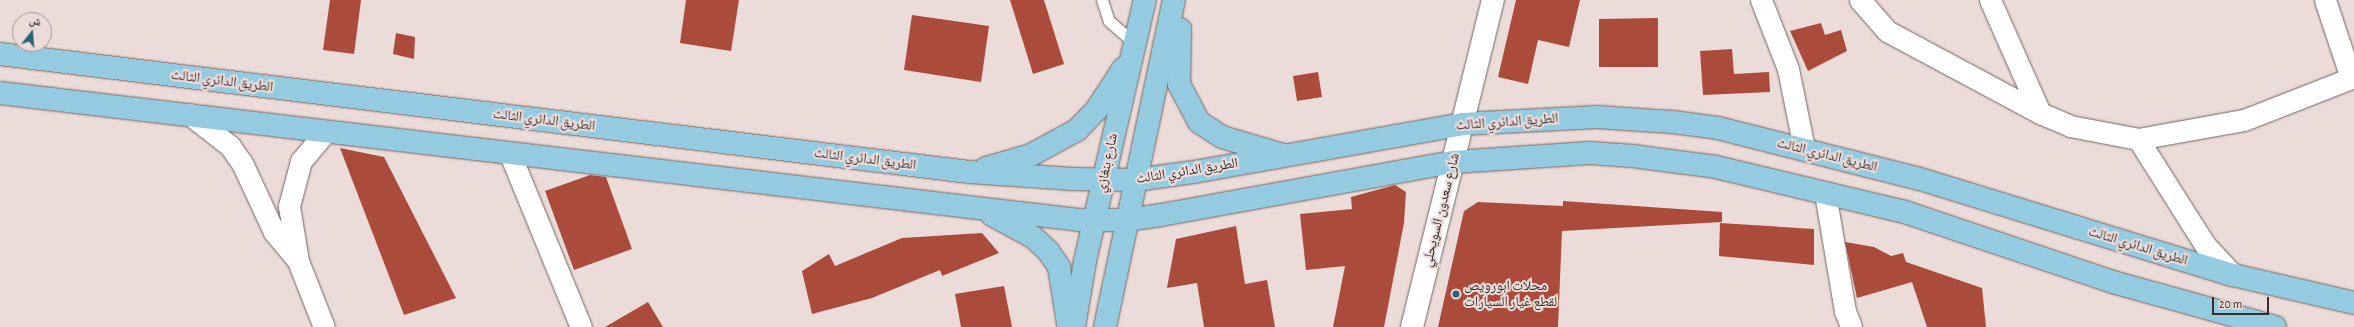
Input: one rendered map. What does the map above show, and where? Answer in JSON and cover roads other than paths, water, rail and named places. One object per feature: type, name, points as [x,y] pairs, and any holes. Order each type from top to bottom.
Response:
[{"type":"main road","name":"شارع بنغازي","points":[[1074,327],[1094,220],[1145,0]]},
{"type":"main road","points":[[1105,327],[1126,220],[1174,0]]},
{"type":"main road","points":[[1182,0],[1179,77],[1190,112],[1208,131],[1284,155]]},
{"type":"main road","name":"شارع سعدون السويحلي","points":[[1412,327],[1493,0]]},
{"type":"main road","points":[[970,172],[1031,155],[1077,130],[1112,89],[1135,46]]},
{"type":"main road","name":"الطريق الدائري الثالث","points":[[0,54],[970,172],[1104,180],[1135,180],[1463,124],[1623,118],[1718,128],[1804,148],[1920,179],[2232,275],[2354,303]]},
{"type":"main road","points":[[0,93],[189,114],[325,132],[982,209],[1094,220],[1126,220],[1454,162],[1590,153],[1633,156],[1716,167],[1905,212],[2113,282],[2275,327]]},
{"type":"main road","points":[[982,209],[1033,237],[1048,251],[1059,267],[1068,327]]},
{"type":"street","points":[[1761,0],[1788,69],[1804,148]]},
{"type":"street","points":[[1860,0],[1887,31],[2040,113],[2070,126],[2138,139],[2244,120],[2353,78],[2325,0]]},
{"type":"street","points":[[1990,0],[2040,113]]},
{"type":"street","points":[[189,114],[230,146],[242,163],[274,232],[298,261]]},
{"type":"street","points":[[324,327],[298,261],[290,225],[292,184],[301,161],[325,132]]},
{"type":"street","points":[[2138,139],[2205,244],[2232,275]]},
{"type":"street","points":[[510,154],[581,327]]},
{"type":"street","points":[[1825,194],[1844,311],[1851,327]]},
{"type":"lane","points":[[1102,0],[1109,21],[1135,46]]},
{"type":"place","name":"محلات ابورويص لقطع غيار السيارات","points":[[1456,294]]}]
